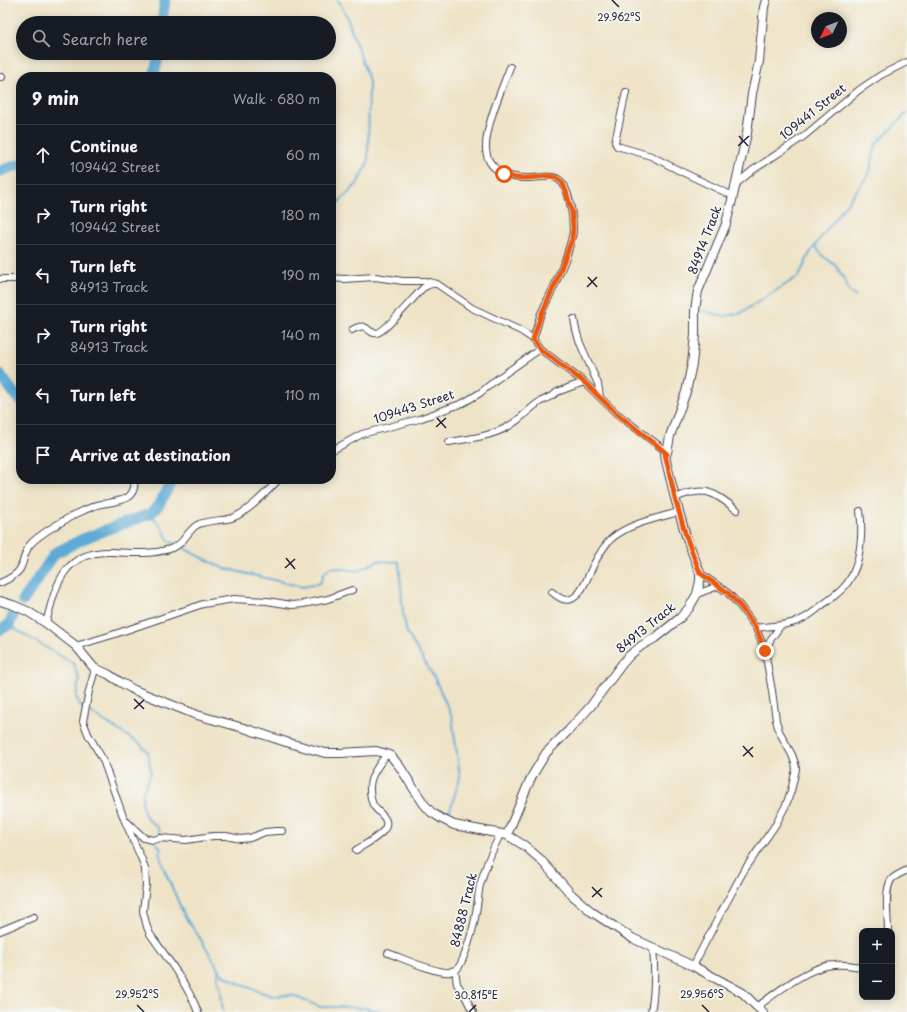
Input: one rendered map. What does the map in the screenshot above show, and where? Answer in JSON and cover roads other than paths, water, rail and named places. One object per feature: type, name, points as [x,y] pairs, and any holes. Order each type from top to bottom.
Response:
[{"type":"street","name":"84914 Track","points":[[666,457],[670,436],[686,392],[692,364],[695,335],[695,310],[698,291],[726,224],[736,184],[747,133],[752,94],[759,61],[766,0]]},
{"type":"street","name":"109441 Street","points":[[736,184],[753,170],[799,140],[859,90],[882,75],[907,62]]},
{"type":"street","points":[[510,67],[491,118],[486,148],[490,162],[495,168],[504,174],[516,178],[555,177],[562,182],[572,213],[572,239],[556,282],[541,315],[533,339]]},
{"type":"street","points":[[626,92],[615,142],[617,146],[651,156],[680,172],[733,196]]},
{"type":"street","points":[[336,278],[375,277],[404,281],[424,280],[442,287],[472,308],[521,331],[533,339],[540,349],[584,382],[616,413],[658,446],[666,457]]},
{"type":"street","points":[[0,279],[16,279]]},
{"type":"street","points":[[352,330],[357,327],[363,327],[374,333],[378,333],[390,324],[428,285],[433,284],[442,287]]},
{"type":"street","points":[[574,318],[580,343],[598,384],[600,397]]},
{"type":"street","name":"109443 Street","points":[[336,449],[362,434],[419,419],[463,403],[480,393],[540,349]]},
{"type":"street","points":[[449,442],[502,430],[510,426],[544,399],[554,395],[557,392],[584,382]]},
{"type":"street","name":"84913 Track","points":[[504,834],[527,787],[546,753],[590,707],[622,664],[641,646],[655,638],[680,618],[689,608],[697,594],[700,573],[686,536],[675,498],[666,457]]},
{"type":"street","points":[[0,583],[13,576],[20,569],[26,551],[34,541],[65,520],[87,509],[124,500],[130,496],[135,484]]},
{"type":"street","points":[[46,624],[52,600],[60,579],[75,561],[90,554],[96,553],[112,552],[136,554],[171,549],[180,544],[197,525],[238,516],[265,494],[274,484]]},
{"type":"street","points":[[675,498],[689,492],[711,492],[737,510]]},
{"type":"street","points":[[756,628],[797,622],[807,617],[838,593],[848,582],[853,574],[861,541],[860,511]]},
{"type":"street","points":[[552,592],[562,600],[572,599],[583,586],[600,554],[611,540],[627,529],[679,512]]},
{"type":"street","points":[[693,966],[743,872],[776,824],[786,805],[796,769],[792,755],[779,730],[776,720],[765,651],[756,628],[728,593],[700,573]]},
{"type":"street","points":[[697,594],[718,586]]},
{"type":"street","points":[[76,646],[203,604],[234,599],[267,601],[292,605],[328,599],[352,590]]},
{"type":"street","points":[[0,601],[27,611],[46,624],[76,646],[94,668],[108,674],[134,690],[197,715],[325,753],[340,754],[376,751],[391,756],[431,812],[454,825],[504,834],[524,846],[540,859],[572,895],[592,912],[618,930],[726,983],[743,993],[761,1010],[783,987],[802,976],[835,964],[859,967]]},
{"type":"street","points":[[765,651],[781,625]]},
{"type":"street","points":[[94,668],[83,721],[88,734],[103,760],[124,819],[138,849],[145,869],[146,885],[143,911],[147,927],[150,934],[181,978],[195,1003],[198,1012]]},
{"type":"street","points":[[356,850],[379,835],[387,824],[386,819],[374,805],[370,784],[374,772],[387,754]]},
{"type":"street","points":[[124,819],[144,838],[152,840],[160,838],[186,840],[213,836],[226,836],[245,839],[265,832],[282,832]]},
{"type":"street","name":"84888 Track","points":[[455,970],[466,950],[476,913],[482,876],[488,861],[504,834]]},
{"type":"street","points":[[888,928],[887,899],[889,884],[897,875],[907,870]]},
{"type":"street","points":[[0,931],[34,917]]},
{"type":"street","points":[[651,1012],[655,983],[653,948]]},
{"type":"street","points":[[388,953],[440,971],[449,972],[455,970],[457,984],[473,1012]]},
{"type":"waterway","points":[[163,16],[165,0]]},
{"type":"waterway","points":[[336,204],[357,184],[368,162],[369,81],[347,17],[338,0]]},
{"type":"waterway","points":[[155,72],[158,60]]},
{"type":"waterway","points":[[699,310],[724,316],[739,314],[799,276],[810,253],[869,174],[876,144],[907,113]]},
{"type":"waterway","points":[[0,171],[16,166]]},
{"type":"waterway","points":[[815,246],[823,256],[836,266],[849,291],[856,297]]},
{"type":"waterway","points":[[0,374],[16,396]]},
{"type":"waterway","points":[[23,601],[55,553],[83,539],[150,514],[158,506],[170,484]]},
{"type":"waterway","points":[[150,514],[162,527],[169,541],[176,544]]},
{"type":"waterway","points":[[183,546],[187,550],[223,568],[303,587],[320,583],[323,578],[323,574],[331,567],[357,571],[378,561],[399,562],[403,614],[407,633],[435,679],[452,717],[460,777],[448,817]]},
{"type":"waterway","points":[[0,630],[9,625],[15,611]]},
{"type":"waterway","points":[[9,625],[74,664],[79,680],[76,697],[81,707],[84,708]]},
{"type":"waterway","points":[[87,710],[140,744],[148,752],[151,773],[143,792],[142,806],[146,817],[159,829],[160,836]]},
{"type":"waterway","points":[[156,843],[161,849],[159,852],[164,869],[185,917],[222,974],[242,985],[272,996],[292,995],[320,1007],[365,1008],[382,1012]]},
{"type":"waterway","points":[[218,970],[223,1012]]}]
